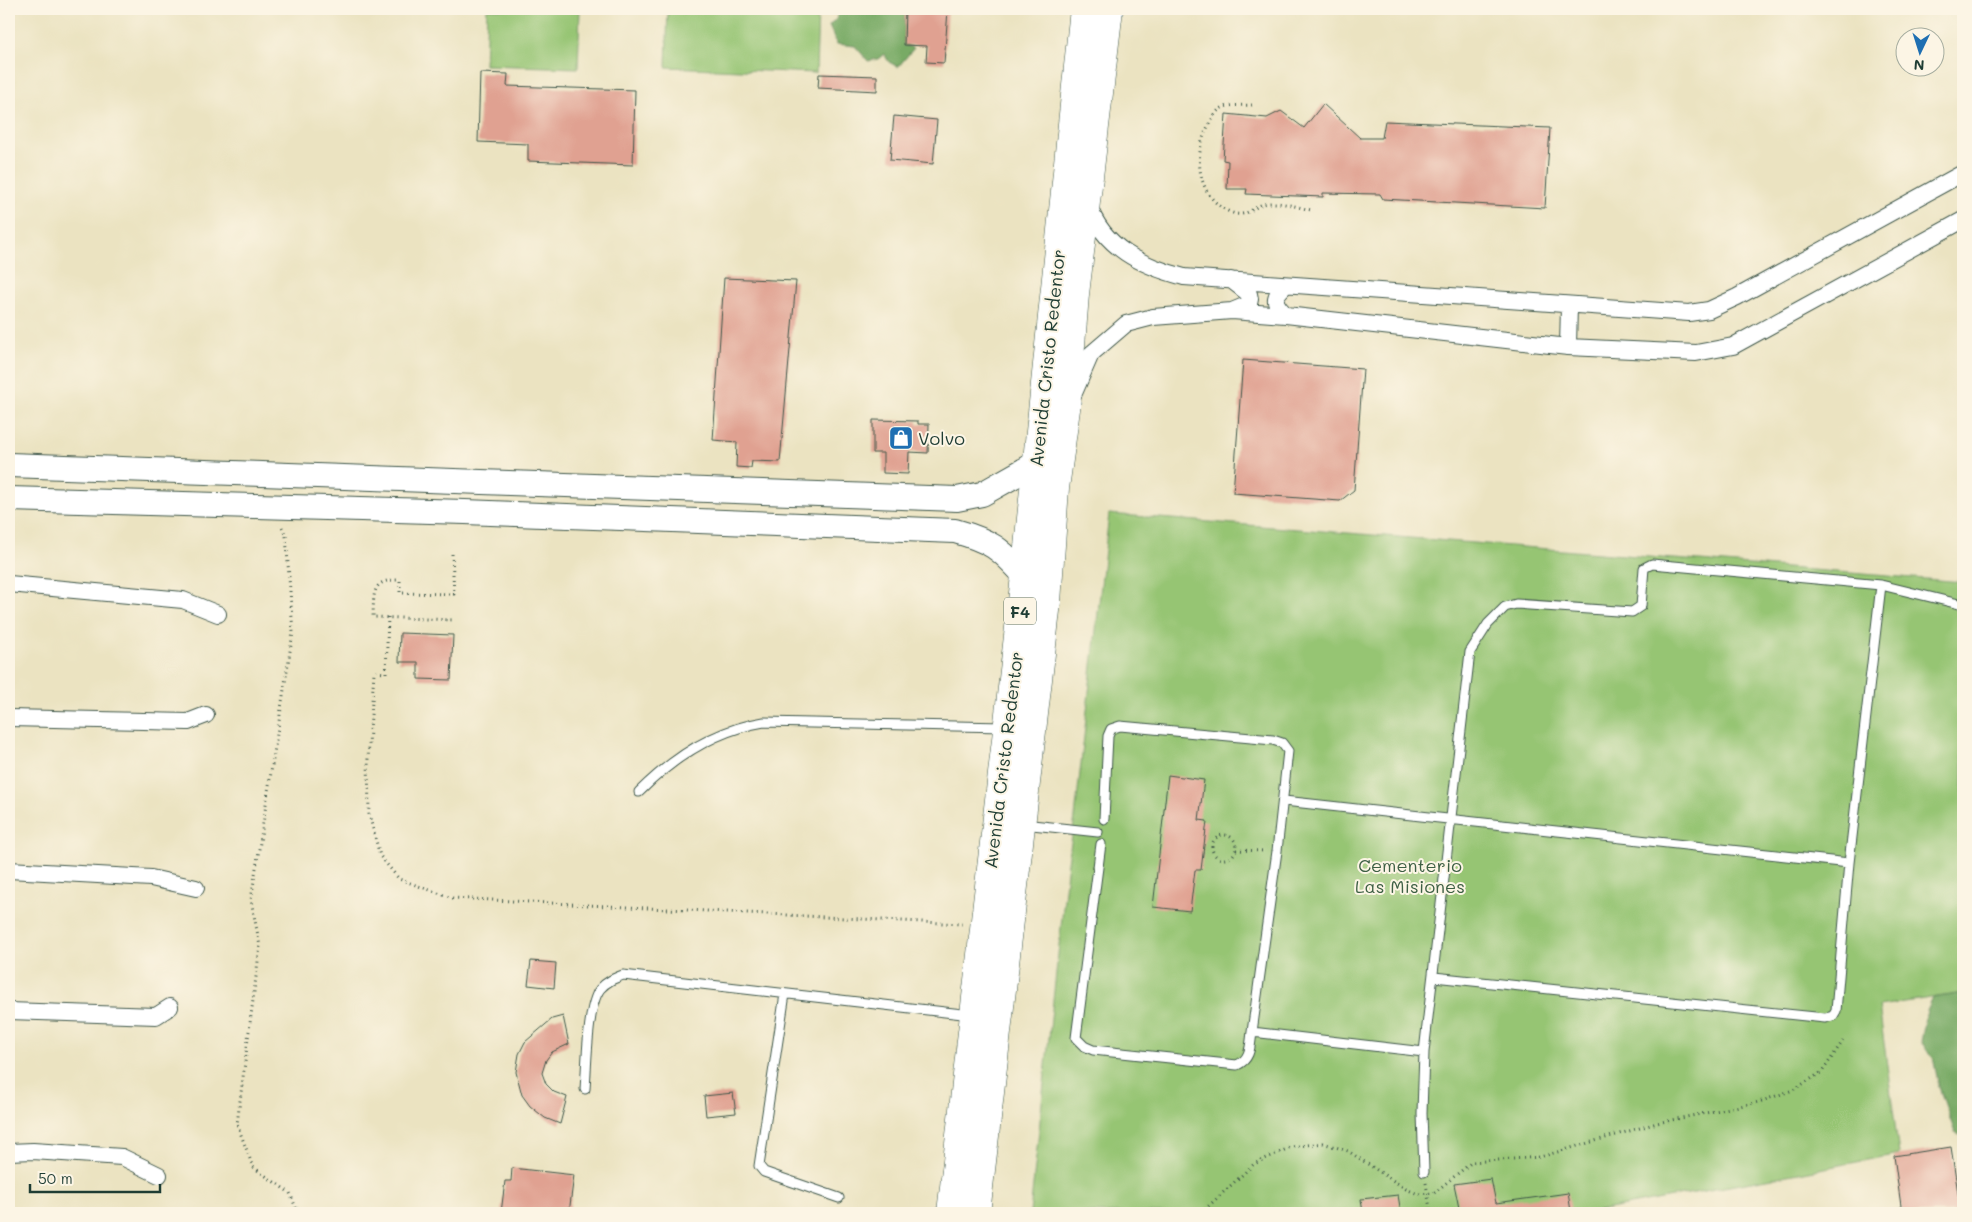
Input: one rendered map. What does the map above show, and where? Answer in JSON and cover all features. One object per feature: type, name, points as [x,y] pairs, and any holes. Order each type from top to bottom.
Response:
[{"type":"highway","name":"Avenida Cristo Redentor","points":[[951,1213],[1025,576],[1035,464],[1047,375],[1084,9]]},
{"type":"highway","name":"Avenida Cristo Redentor","points":[[976,1213],[1047,602],[1075,294],[1109,9]]},
{"type":"main road","points":[[9,465],[957,499],[982,494],[1035,464]]},
{"type":"main road","points":[[281,507],[288,475]]},
{"type":"main road","points":[[9,499],[955,531],[983,539],[1006,555],[1025,576]]},
{"type":"main road","points":[[955,531],[957,499]]},
{"type":"street","points":[[1087,202],[1091,214],[1109,240],[1125,254],[1144,264],[1184,276],[1286,285],[1689,313],[1709,310],[1737,297],[1963,173]]},
{"type":"street","points":[[1066,408],[1091,354],[1126,324],[1153,317],[1232,311],[1286,315],[1568,347],[1696,352],[1733,346],[1963,220]]},
{"type":"street","points":[[1231,280],[1249,294],[1250,299],[1248,304],[1232,311]]},
{"type":"street","points":[[1286,285],[1277,293],[1275,299],[1276,306],[1286,315]]},
{"type":"street","points":[[1568,347],[1569,305]]},
{"type":"street","points":[[9,584],[183,600],[218,614]]},
{"type":"street","points":[[9,718],[188,722],[206,715]]},
{"type":"street","points":[[9,870],[151,878],[196,888]]},
{"type":"street","points":[[9,1011],[156,1016],[170,1007]]},
{"type":"street","points":[[9,1152],[33,1151],[122,1157],[160,1175]]},
{"type":"lane","points":[[1424,1172],[1422,1113],[1424,1052],[1434,977],[1450,818],[1470,652],[1488,624],[1505,607],[1516,604],[1632,612],[1641,606],[1644,568],[1652,564],[1880,585],[1963,605]]},
{"type":"lane","points":[[1434,977],[1825,1018],[1833,1016],[1836,1011],[1849,863],[1880,585]]},
{"type":"lane","points":[[639,792],[664,766],[698,744],[743,725],[764,722],[1007,727]]},
{"type":"lane","points":[[1101,844],[1076,1038],[1084,1046],[1093,1050],[1237,1065],[1244,1062],[1249,1055],[1284,801],[1288,751],[1282,743],[1120,726],[1111,729],[1108,736],[1104,819]]},
{"type":"lane","points":[[1284,801],[1849,863]]},
{"type":"lane","points":[[1020,824],[1098,832]]},
{"type":"lane","points":[[586,1089],[592,1004],[600,990],[609,981],[623,975],[973,1015]]},
{"type":"lane","points":[[785,994],[759,1166],[764,1172],[839,1198]]},
{"type":"lane","points":[[1252,1032],[1424,1052]]},
{"type":"path","points":[[1252,105],[1222,108],[1216,113],[1206,129],[1199,155],[1200,175],[1204,188],[1223,208],[1239,215],[1248,214],[1268,203],[1285,204],[1310,210]]},
{"type":"path","points":[[281,507],[286,536],[293,632],[251,900],[260,946],[237,1124],[253,1167],[290,1194],[298,1213]]},
{"type":"path","points":[[452,554],[454,594],[400,593],[400,580],[388,580],[377,587],[374,592],[373,617],[454,620]]},
{"type":"path","points":[[388,617],[386,673],[374,672],[368,759],[369,814],[380,856],[400,879],[452,898],[983,925]]},
{"type":"path","points":[[1229,835],[1235,841],[1236,850],[1232,856],[1220,859],[1212,851],[1212,843],[1217,836],[1229,835]]},
{"type":"path","points":[[1236,850],[1277,851]]},
{"type":"path","points":[[1201,1213],[1254,1164],[1291,1147],[1323,1143],[1348,1151],[1418,1194],[1434,1193],[1445,1186],[1456,1174],[1472,1162],[1540,1157],[1657,1123],[1759,1102],[1784,1093],[1822,1072],[1843,1041]]},
{"type":"path","points":[[1424,1172],[1430,1209]]},
{"type":"green space","points":[[487,9],[580,9],[578,68],[485,65]]},
{"type":"green space","points":[[668,9],[818,9],[816,73],[666,67]]},
{"type":"green space","points":[[834,9],[905,9],[904,45],[914,48],[898,67],[889,62],[884,54],[878,59],[868,61],[855,46],[837,44],[829,26],[837,18],[838,12]]},
{"type":"green space","name":"Cementerio Las Misiones","points":[[1109,514],[1963,582],[1963,993],[1879,1006],[1899,1154],[1588,1213],[1030,1213],[1068,862],[1075,817]]},
{"type":"green space","points":[[1963,993],[1963,1136],[1955,1133],[1939,1087],[1933,1057],[1921,1042],[1927,1011],[1933,998]]},
{"type":"building","points":[[905,9],[948,10],[944,63],[926,62],[927,46],[904,45]]},
{"type":"building","points":[[480,73],[508,74],[507,86],[635,90],[633,165],[528,161],[528,144],[478,142]]},
{"type":"building","points":[[819,74],[877,76],[877,91],[818,88]]},
{"type":"building","points":[[1323,104],[1360,138],[1382,138],[1385,121],[1550,128],[1545,208],[1383,199],[1380,194],[1323,193],[1323,197],[1246,194],[1247,189],[1227,189],[1228,161],[1223,160],[1226,114],[1267,118],[1281,111],[1304,128]]},
{"type":"building","points":[[894,116],[937,120],[933,164],[890,160]]},
{"type":"building","points":[[724,278],[796,281],[780,462],[752,461],[751,468],[736,467],[737,442],[713,440]]},
{"type":"building","points":[[1243,360],[1363,369],[1354,490],[1340,501],[1233,493]]},
{"type":"building","name":"Volvo","points":[[873,420],[918,421],[918,424],[929,424],[928,453],[909,452],[908,474],[883,473],[883,453],[873,453]]},
{"type":"building","points":[[400,633],[453,635],[451,680],[418,679],[418,662],[399,662]]},
{"type":"building","points":[[1168,775],[1204,780],[1199,820],[1207,821],[1201,870],[1195,870],[1190,911],[1153,907]]},
{"type":"building","points":[[531,961],[556,963],[554,988],[528,985]]},
{"type":"building","points":[[563,1016],[569,1044],[552,1052],[546,1060],[542,1073],[546,1084],[554,1092],[567,1097],[560,1124],[545,1118],[530,1106],[522,1095],[516,1072],[519,1054],[525,1042],[552,1019]]},
{"type":"building","points":[[733,1093],[736,1113],[706,1116],[704,1096]]},
{"type":"building","points":[[1951,1147],[1961,1213],[1902,1213],[1894,1156]]},
{"type":"building","points":[[512,1168],[574,1175],[569,1213],[501,1213],[505,1181],[511,1181]]},
{"type":"building","points":[[1491,1179],[1496,1203],[1568,1193],[1571,1211],[1460,1213],[1454,1184]]},
{"type":"building","points":[[1398,1195],[1401,1213],[1363,1213],[1361,1199]]},
{"type":"place","name":"Volvo","points":[[901,438]]}]
